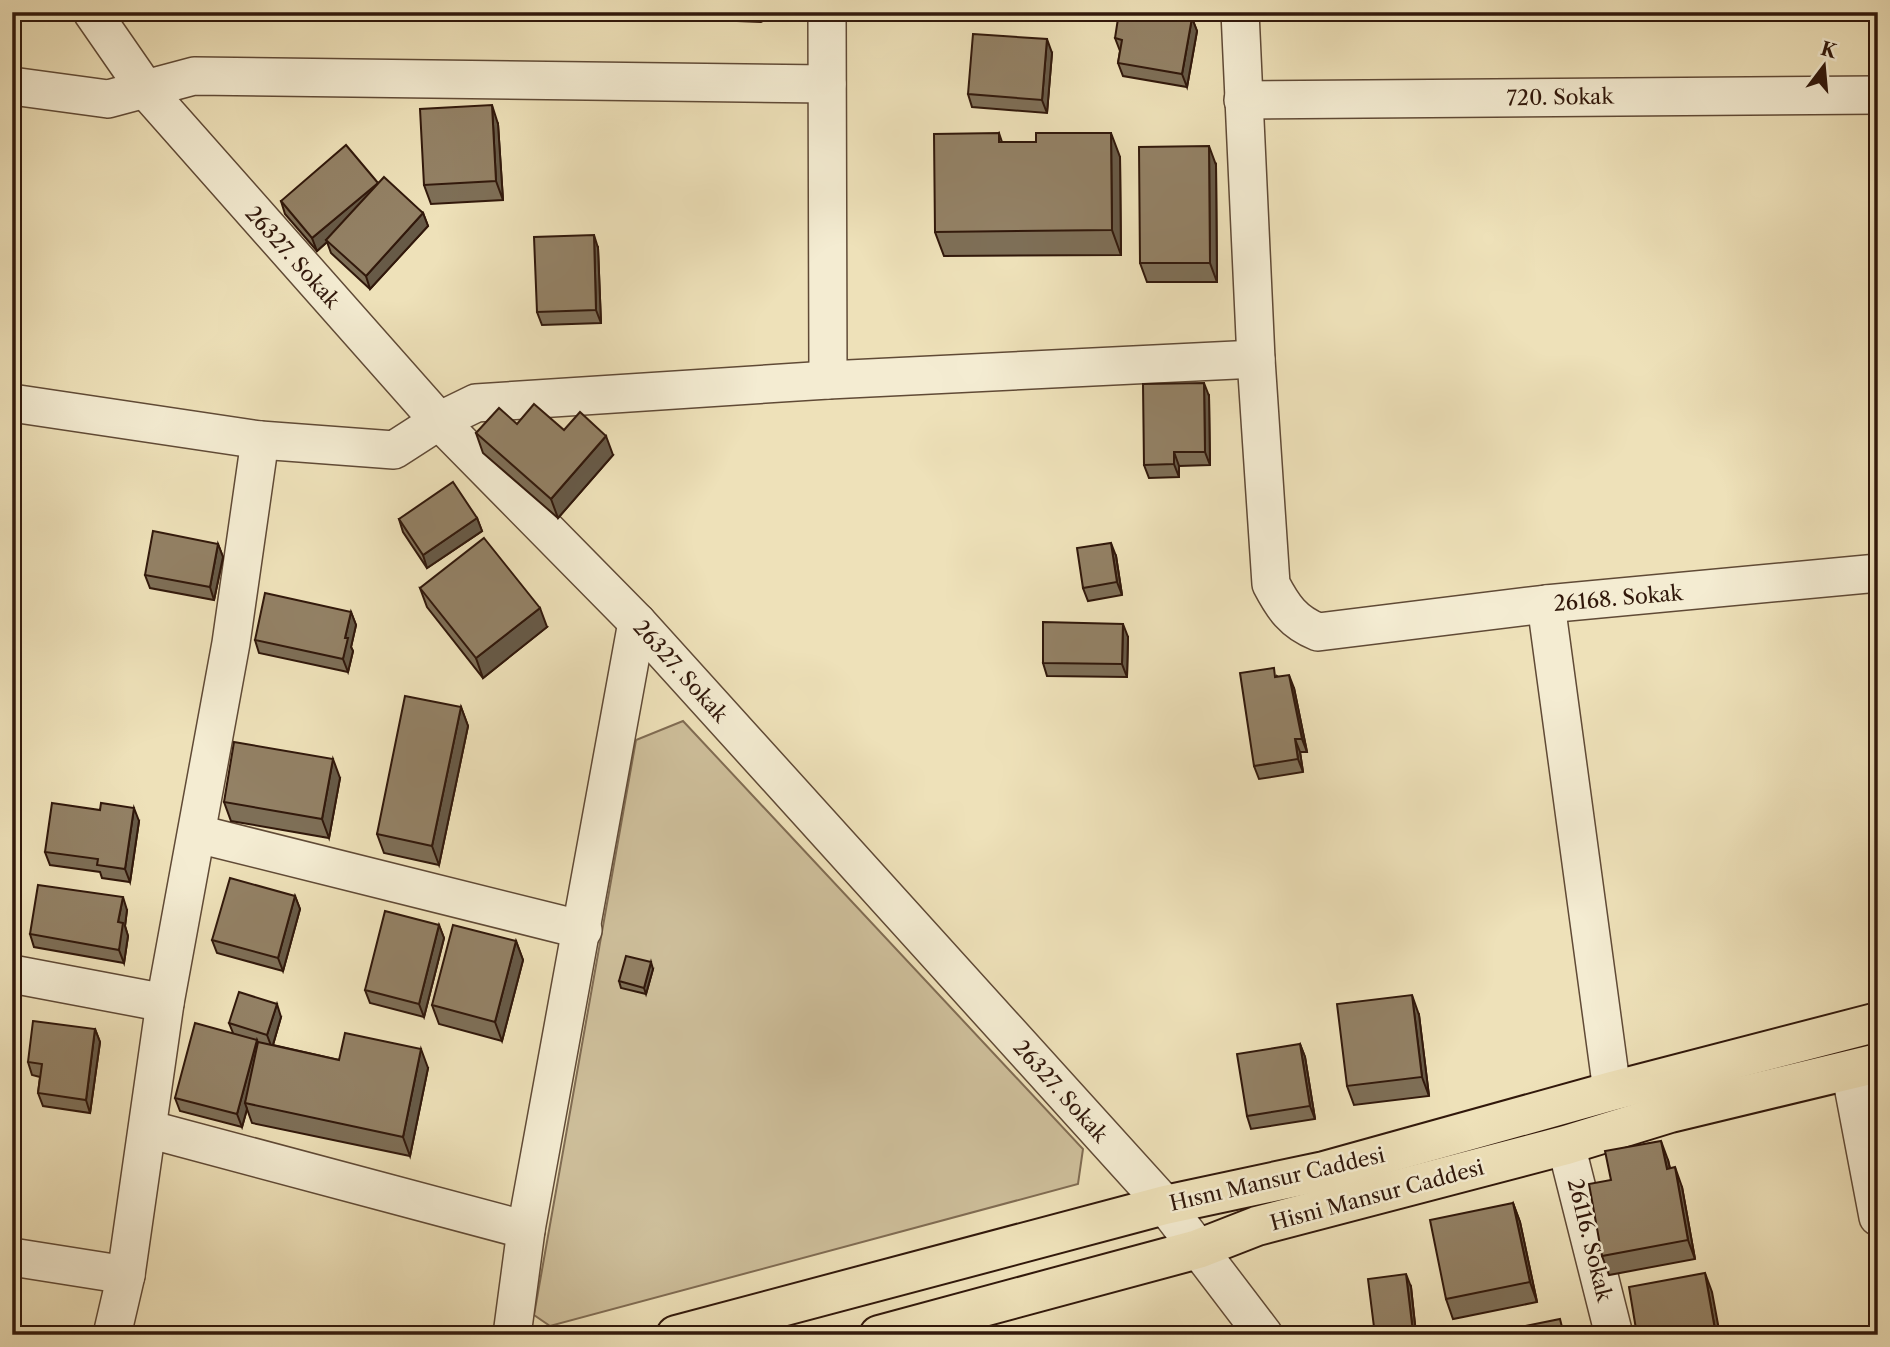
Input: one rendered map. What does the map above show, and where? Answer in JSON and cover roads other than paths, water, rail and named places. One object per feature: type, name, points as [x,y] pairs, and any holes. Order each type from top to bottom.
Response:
[{"type":"main road","name":"Hısnı Mansur Caddesi","points":[[676,1335],[1164,1205],[1324,1171],[1878,1021]]},
{"type":"main road","name":"Hisni Mansur Caddesi","points":[[879,1335],[1198,1249],[1257,1226],[1566,1145],[1670,1113],[1864,1066]]},
{"type":"street","name":"26327. Sokak","points":[[92,12],[146,90],[439,421],[637,622],[1164,1205],[1264,1335]]},
{"type":"street","points":[[827,12],[828,380]]},
{"type":"street","name":"26168. Sokak","points":[[1240,12],[1256,359],[1271,584],[1284,609],[1301,625],[1318,632],[1546,604],[1878,573]]},
{"type":"street","points":[[12,86],[108,99],[194,75],[827,84]]},
{"type":"street","name":"720. Sokak","points":[[1243,100],[1878,94]]},
{"type":"street","points":[[12,403],[260,440],[394,450],[439,421],[476,403],[828,380],[1256,359]]},
{"type":"street","points":[[112,1335],[126,1275],[165,1003],[198,834],[235,618],[260,440]]},
{"type":"street","points":[[1546,604],[1612,1091]]},
{"type":"street","points":[[512,1335],[526,1230],[583,930],[637,622]]},
{"type":"street","points":[[198,834],[583,930]]},
{"type":"street","points":[[12,974],[165,1003]]},
{"type":"street","points":[[1864,1066],[1878,1217]]},
{"type":"street","points":[[148,1129],[526,1230]]},
{"type":"street","name":"26116. Sokak","points":[[1566,1145],[1614,1335]]},
{"type":"street","points":[[12,1257],[126,1275]]}]
